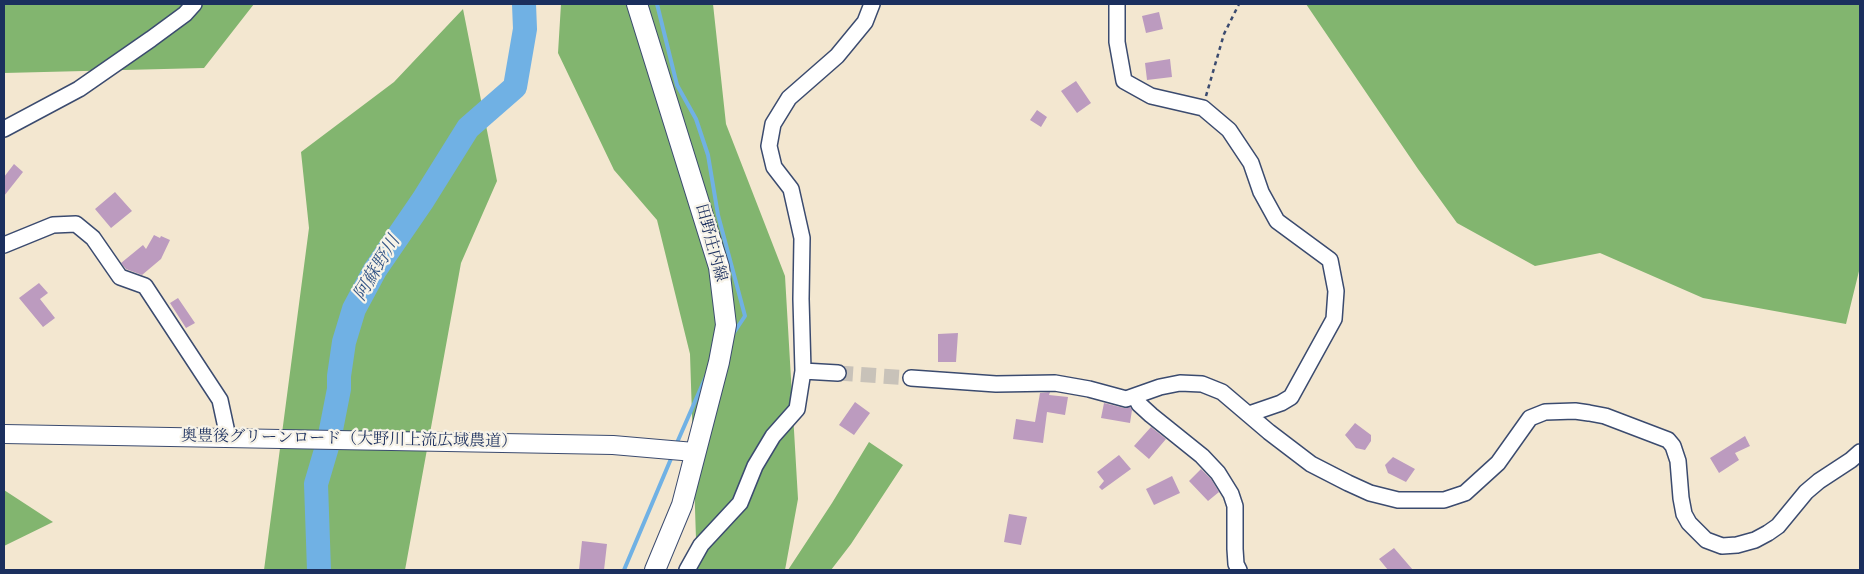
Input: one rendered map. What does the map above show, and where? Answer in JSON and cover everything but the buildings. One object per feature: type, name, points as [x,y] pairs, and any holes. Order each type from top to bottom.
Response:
[{"type":"main road","name":"田野庄内線","points":[[637,4],[720,268],[726,325],[719,362],[694,452],[682,505],[655,570]]},
{"type":"street","points":[[4,129],[79,89],[185,14],[194,4]]},
{"type":"street","points":[[687,570],[701,545],[740,503],[755,466],[773,436],[797,409],[803,371],[802,238],[790,189],[774,167],[769,146],[773,124],[789,98],[836,56],[865,22],[872,4]]},
{"type":"street","points":[[1117,4],[1116,42],[1124,81],[1150,96],[1203,108],[1229,130],[1251,163],[1261,192],[1277,221],[1330,260],[1336,291],[1334,319],[1291,398],[1249,414]]},
{"type":"street","points":[[4,245],[60,225],[76,224],[93,238],[120,277],[145,286],[220,400],[228,437]]},
{"type":"street","points":[[803,371],[838,373]]},
{"type":"street","points":[[911,378],[996,384],[1055,383],[1089,389],[1126,399],[1160,387],[1180,383],[1202,384],[1222,392],[1302,458],[1370,493],[1398,500],[1433,500],[1455,497],[1465,493],[1502,458],[1526,423],[1534,415],[1545,412],[1575,411],[1605,416],[1668,440],[1673,446],[1678,460],[1684,514],[1689,523],[1706,540],[1722,546],[1755,540],[1768,533],[1778,526],[1806,492],[1860,452]]},
{"type":"street","points":[[1136,396],[1139,404],[1151,415],[1202,456],[1218,473],[1231,494],[1235,506],[1235,549],[1236,564],[1239,570]]},
{"type":"street","name":"奥豊後グリーンロード（大野川上流広域農道）","points":[[4,434],[613,445],[694,452]]},
{"type":"path","points":[[1203,108],[1224,34],[1239,4]]},
{"type":"green space","points":[[4,4],[254,4],[204,68],[4,73]]},
{"type":"green space","points":[[561,4],[713,4],[726,124],[785,276],[798,499],[785,570],[697,570],[690,354],[657,220],[614,170],[558,53]]},
{"type":"green space","points":[[1306,4],[1860,4],[1860,267],[1846,324],[1703,298],[1600,253],[1535,266],[1457,223]]},
{"type":"green space","points":[[463,9],[497,181],[461,263],[405,570],[264,570],[309,228],[301,152],[394,82]]},
{"type":"green space","points":[[869,442],[903,465],[851,544],[831,570],[788,570],[832,503]]},
{"type":"green space","points":[[4,490],[53,522],[4,546]]},
{"type":"waterway","name":"阿蘇野川","points":[[319,570],[316,484],[329,440],[339,389],[344,342],[354,309],[375,270],[423,200],[468,128],[515,87],[525,29],[524,4]]},
{"type":"waterway","points":[[657,4],[677,85],[696,119],[708,155],[718,215],[745,316],[733,334]]},
{"type":"waterway","points":[[676,445],[707,374]]},
{"type":"waterway","points":[[624,570],[673,454]]},
{"type":"tunnel","points":[[838,373],[911,378]]}]
